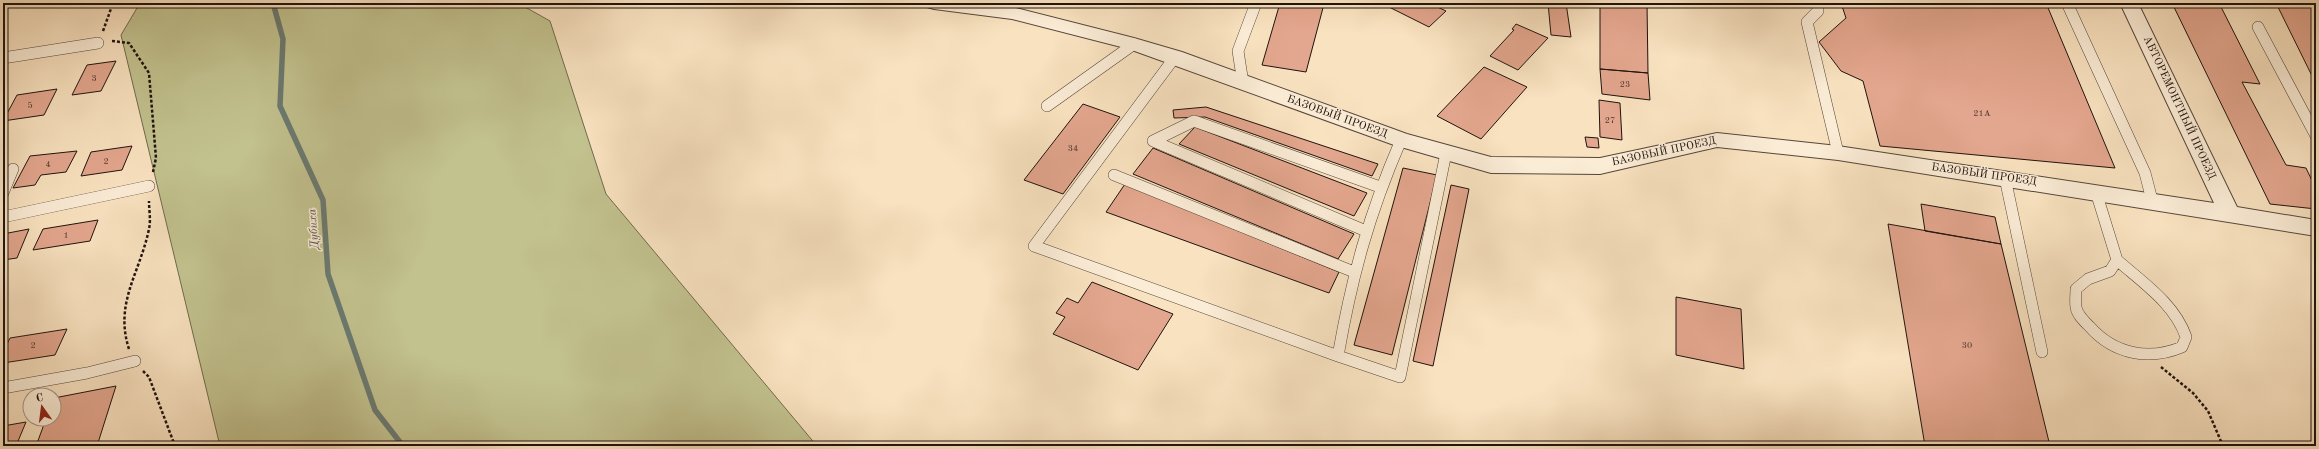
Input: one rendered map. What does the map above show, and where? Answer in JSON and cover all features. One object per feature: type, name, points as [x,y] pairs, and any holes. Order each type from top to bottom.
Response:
[{"type":"street","name":"БАЗОВЫЙ ПРОЕЗД","points":[[934,3],[1028,16],[1134,44],[1175,57],[1401,140],[1491,165],[1600,166],[1717,140],[1838,153],[2152,200],[2316,228]]},
{"type":"street","name":"АВТОРЕМОНТНЫЙ ПРОЕЗД","points":[[2129,3],[2228,213]]},
{"type":"lane","points":[[1243,83],[1238,51],[1256,3]]},
{"type":"lane","points":[[1818,3],[1818,11],[1807,22],[1838,153]]},
{"type":"lane","points":[[2068,3],[2145,173],[2152,200]]},
{"type":"lane","points":[[2258,27],[2316,136]]},
{"type":"lane","points":[[3,58],[98,43]]},
{"type":"lane","points":[[1048,106],[1134,44]]},
{"type":"lane","points":[[1175,57],[1034,246],[1400,377],[1446,153]]},
{"type":"lane","points":[[1366,231],[1153,141],[1194,121],[1380,188]]},
{"type":"lane","points":[[1338,356],[1354,272],[1380,188],[1401,140]]},
{"type":"lane","points":[[3,193],[12,169]]},
{"type":"lane","points":[[1114,175],[1354,272]]},
{"type":"lane","points":[[2005,178],[2042,352]]},
{"type":"lane","points":[[3,217],[149,186]]},
{"type":"lane","points":[[2096,192],[2117,260],[2164,302],[2181,322],[2186,337],[2182,347],[2169,354],[2146,356],[2116,348],[2094,333],[2076,308],[2076,289],[2088,279],[2110,271],[2117,260]]},
{"type":"lane","points":[[3,388],[87,373],[135,361]]},
{"type":"path","points":[[113,3],[98,43],[116,41],[129,43],[149,73],[156,158],[149,186],[149,228],[123,310],[126,343],[135,361],[149,377],[175,446]]},
{"type":"path","points":[[2146,356],[2193,393],[2208,411],[2223,446]]},
{"type":"green space","points":[[140,3],[518,3],[550,21],[606,194],[817,446],[220,446],[121,35]]},
{"type":"building","points":[[1280,3],[1324,4],[1306,72],[1262,65]]},
{"type":"building","points":[[1381,3],[1429,3],[1446,11],[1429,27]]},
{"type":"building","points":[[1548,3],[1566,3],[1571,37],[1551,35]]},
{"type":"building","points":[[1600,3],[1647,3],[1648,73],[1600,69]]},
{"type":"building","points":[[1841,3],[2046,3],[2115,168],[1880,146],[1863,81],[1841,71],[1819,42],[1846,18]]},
{"type":"building","points":[[2172,3],[2219,3],[2260,84],[2242,82],[2286,165],[2306,168],[2316,189],[2316,209],[2270,204]]},
{"type":"building","points":[[2276,3],[2316,3],[2316,84]]},
{"type":"building","points":[[1516,24],[1548,38],[1518,70],[1490,56],[1514,30],[1512,29]]},
{"type":"building","points":[[116,61],[101,91],[72,95],[87,65]]},
{"type":"building","points":[[1484,67],[1527,87],[1481,139],[1437,116]]},
{"type":"building","points":[[1600,69],[1648,73],[1650,100],[1602,94]]},
{"type":"building","points":[[57,89],[44,115],[3,121],[17,95]]},
{"type":"building","points":[[1599,100],[1620,103],[1622,140],[1600,137]]},
{"type":"building","points":[[1083,104],[1120,117],[1063,194],[1024,180]]},
{"type":"building","points":[[1206,107],[1378,164],[1372,176],[1205,117],[1174,118],[1173,110]]},
{"type":"building","points":[[1195,127],[1367,193],[1354,216],[1179,144]]},
{"type":"building","points":[[1585,137],[1598,138],[1599,148],[1587,147]]},
{"type":"building","points":[[132,146],[122,170],[81,176],[91,152]]},
{"type":"building","points":[[1153,148],[1354,234],[1338,259],[1133,174]]},
{"type":"building","points":[[77,151],[66,172],[41,175],[35,185],[13,188],[30,156]]},
{"type":"building","points":[[1403,168],[1437,175],[1392,355],[1354,345]]},
{"type":"building","points":[[1125,184],[1339,272],[1329,293],[1106,212]]},
{"type":"building","points":[[1451,185],[1469,189],[1433,366],[1413,361]]},
{"type":"building","points":[[1921,204],[1995,217],[2001,244],[1925,231]]},
{"type":"building","points":[[98,220],[90,241],[33,250],[43,229]]},
{"type":"building","points":[[1888,224],[2001,244],[2050,446],[1925,446]]},
{"type":"building","points":[[29,229],[17,258],[3,260],[3,234]]},
{"type":"building","points":[[1092,282],[1173,314],[1138,370],[1053,334],[1065,317],[1056,313],[1067,298],[1078,303]]},
{"type":"building","points":[[1676,297],[1741,309],[1744,369],[1676,355]]},
{"type":"building","points":[[67,329],[55,355],[3,363],[3,352],[10,338]]},
{"type":"building","points":[[116,386],[97,446],[36,446],[43,427],[62,427],[62,396]]},
{"type":"building","points":[[22,423],[22,427],[24,427],[16,446],[3,446],[3,426]]},
{"type":"waterway","name":"Дубиха","points":[[273,3],[283,39],[280,106],[323,200],[328,274],[375,410],[403,446]]}]
